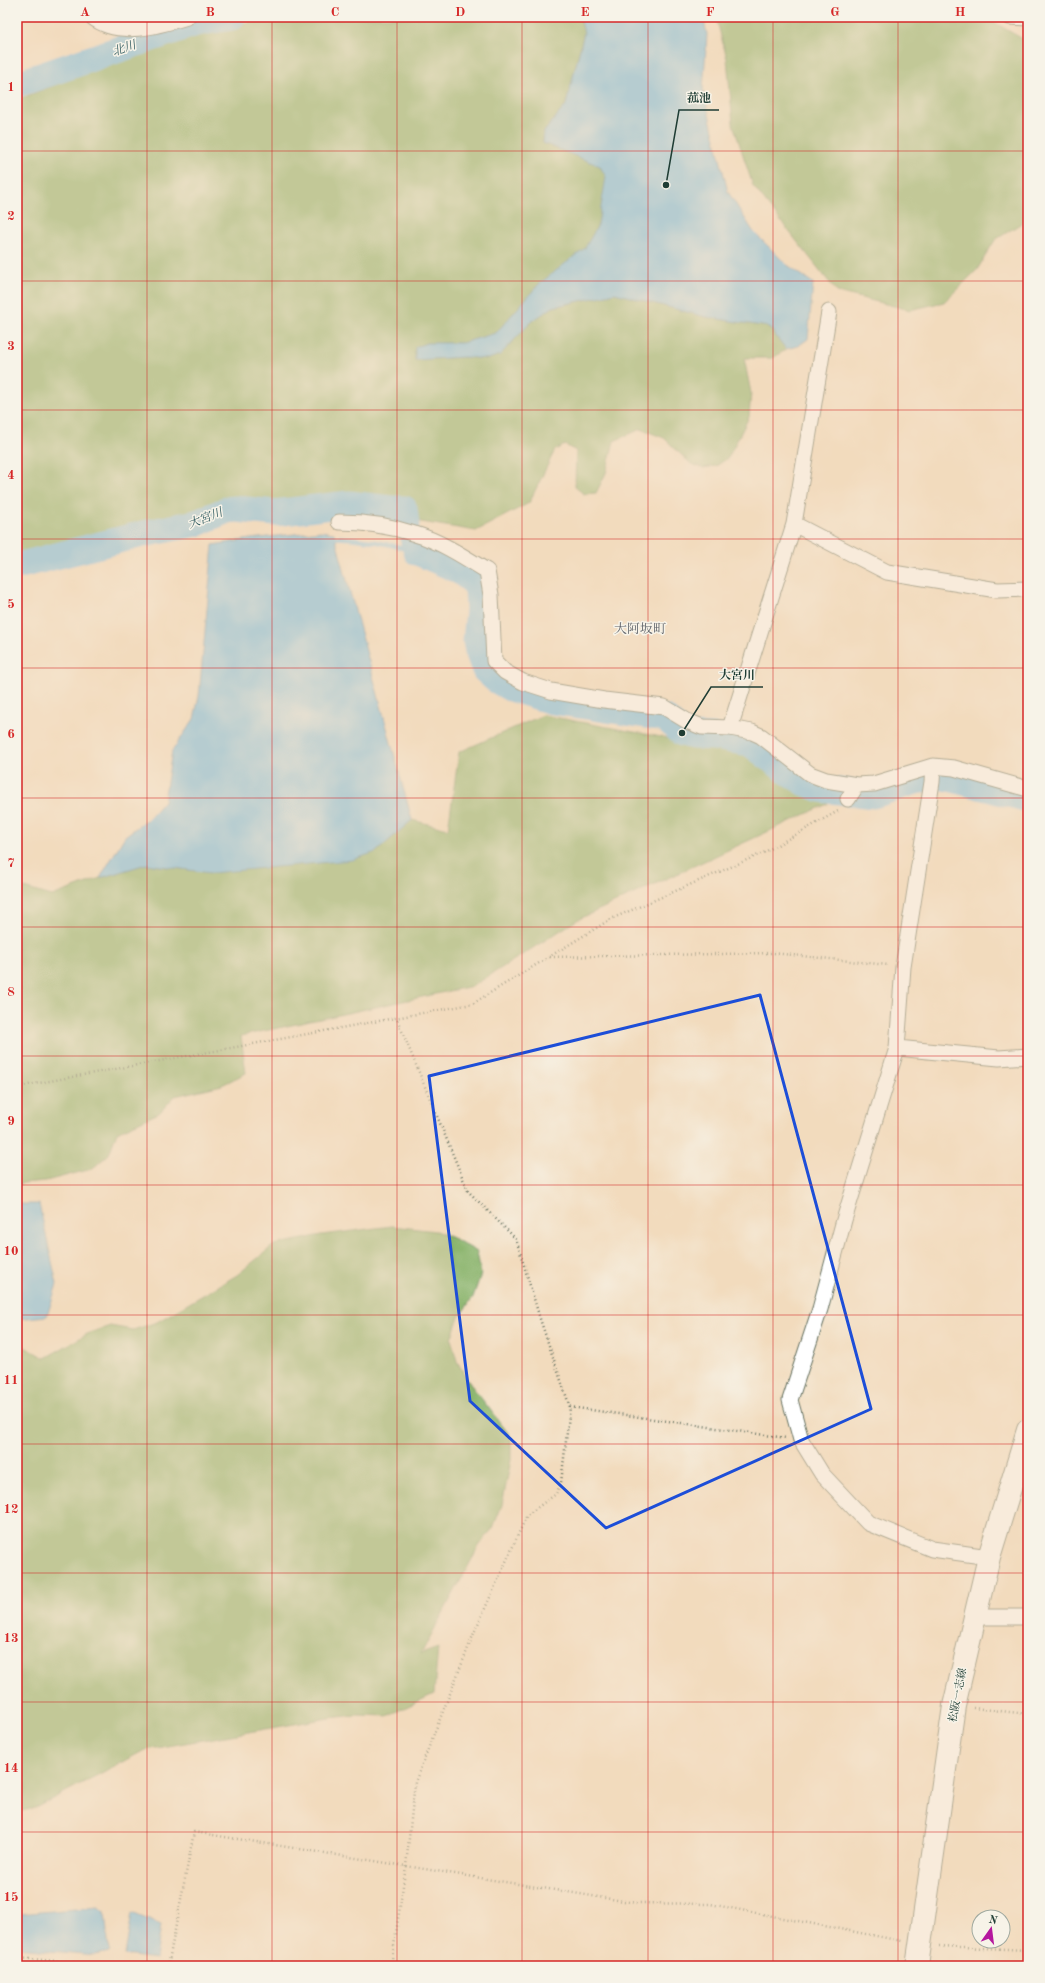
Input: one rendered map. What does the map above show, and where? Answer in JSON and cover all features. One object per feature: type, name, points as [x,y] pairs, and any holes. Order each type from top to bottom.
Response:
[{"type":"main road","name":"松阪一志線","points":[[919,1956],[954,1706],[973,1617],[989,1557],[1028,1430]]},
{"type":"street","points":[[92,17],[98,22],[123,29],[162,25],[187,17]]},
{"type":"street","points":[[1010,17],[1028,18]]},
{"type":"street","points":[[730,728],[794,524],[829,312]]},
{"type":"street","points":[[338,522],[356,522],[416,534],[463,556],[487,571],[491,595],[494,661],[505,672],[523,682],[575,696],[664,706],[686,721],[702,727],[730,728],[752,732],[761,736],[810,774],[826,780],[856,785],[874,784],[954,768],[1028,789]]},
{"type":"street","points":[[794,524],[886,572],[997,590],[1028,589]]},
{"type":"street","points":[[932,772],[903,966],[897,1048],[844,1220],[820,1309],[790,1400],[801,1440],[822,1474],[868,1523],[932,1549],[989,1557]]},
{"type":"street","points":[[848,799],[856,785]]},
{"type":"street","points":[[897,1048],[999,1058],[1028,1056]]},
{"type":"street","points":[[973,1617],[1028,1617]]},
{"type":"path","points":[[17,1088],[472,1004],[611,919],[763,853],[842,810],[848,799]]},
{"type":"path","points":[[549,957],[773,953],[903,966]]},
{"type":"path","points":[[391,1966],[406,1866],[415,1782],[474,1633],[527,1515],[556,1494],[561,1483],[570,1407],[541,1322],[516,1239],[468,1191],[397,1019]]},
{"type":"path","points":[[570,1407],[801,1440]]},
{"type":"path","points":[[954,1706],[1028,1714]]},
{"type":"path","points":[[168,1966],[194,1832],[636,1903],[710,1904],[919,1956],[1028,1950]]},
{"type":"path","points":[[17,1958],[121,1966]]},
{"type":"highlighted area","points":[[760,995],[871,1409],[606,1528],[470,1401],[429,1076]]},
{"type":"green space","points":[[263,17],[580,17],[584,32],[566,105],[544,132],[543,143],[601,166],[607,177],[598,225],[585,249],[539,284],[496,333],[462,343],[427,343],[415,347],[415,360],[464,357],[488,359],[500,355],[532,321],[553,307],[615,293],[706,317],[769,327],[786,349],[773,358],[744,358],[751,393],[749,417],[728,458],[716,466],[703,468],[691,464],[664,438],[641,429],[614,441],[606,473],[596,493],[584,494],[575,487],[576,451],[565,445],[555,450],[529,503],[476,531],[348,510],[293,505],[231,505],[168,517],[17,566],[17,100],[188,31],[258,21]]},
{"type":"green space","points":[[716,17],[978,17],[992,21],[1028,42],[1028,219],[995,240],[977,270],[944,302],[910,310],[837,292],[753,186],[733,124],[727,59]]},
{"type":"green space","points":[[543,715],[753,754],[832,802],[577,920],[473,986],[241,1036],[246,1073],[222,1085],[175,1096],[159,1113],[117,1132],[109,1154],[92,1169],[46,1181],[23,1183],[17,1186],[17,886],[52,896],[100,878],[146,864],[211,873],[376,852],[412,820],[448,829],[459,752]]},
{"type":"green space","points":[[392,1226],[436,1231],[457,1240],[477,1252],[481,1274],[473,1297],[459,1317],[451,1339],[457,1361],[468,1381],[511,1437],[511,1460],[502,1505],[493,1528],[479,1546],[421,1654],[438,1648],[434,1694],[387,1716],[357,1715],[329,1718],[145,1750],[35,1808],[17,1812],[17,1343],[45,1358],[87,1334],[110,1326],[133,1330],[157,1322],[237,1275],[274,1245],[321,1235]]},
{"type":"water","points":[[580,17],[703,17],[707,34],[703,90],[728,192],[753,231],[786,264],[813,283],[808,339],[798,346],[786,349],[769,327],[706,317],[615,293],[553,307],[532,321],[500,355],[488,359],[464,357],[415,360],[415,347],[427,343],[462,343],[496,333],[539,284],[585,248],[598,225],[606,177],[600,166],[543,143],[544,132],[566,105],[584,33]]},
{"type":"water","points":[[321,531],[334,533],[412,820],[376,852],[352,860],[211,873],[146,864],[100,878],[125,836],[148,819],[164,801],[172,751],[194,719],[199,696],[213,545]]},
{"type":"water","points":[[17,1204],[39,1204],[57,1284],[47,1316],[17,1319]]},
{"type":"water","points":[[98,1907],[105,1912],[109,1952],[95,1955],[17,1948],[19,1914]]},
{"type":"water","points":[[132,1913],[161,1925],[156,1959],[125,1955]]},
{"type":"waterway","name":"北川","points":[[17,84],[196,23],[232,17]]},
{"type":"waterway","name":"大宮川","points":[[17,566],[143,534],[197,523],[227,510],[236,509],[275,513],[349,504],[390,509],[404,509],[406,524]]},
{"type":"waterway","points":[[332,537],[354,538],[396,546],[417,552]]},
{"type":"waterway","name":"大宮川","points":[[414,542],[417,552],[458,570],[475,583],[478,590],[479,609],[476,641],[478,651],[485,670],[496,680],[510,688],[552,701],[665,718],[682,733],[693,736],[714,737],[750,743],[784,769],[806,783],[821,789],[874,795],[916,781],[941,776],[1028,799]]},
{"type":"place","name":"菰池","points":[[666,185]]},
{"type":"place","name":"大宮川","points":[[682,733]]},
{"type":"district","name":"大阿坂町","points":[[640,628]]}]
